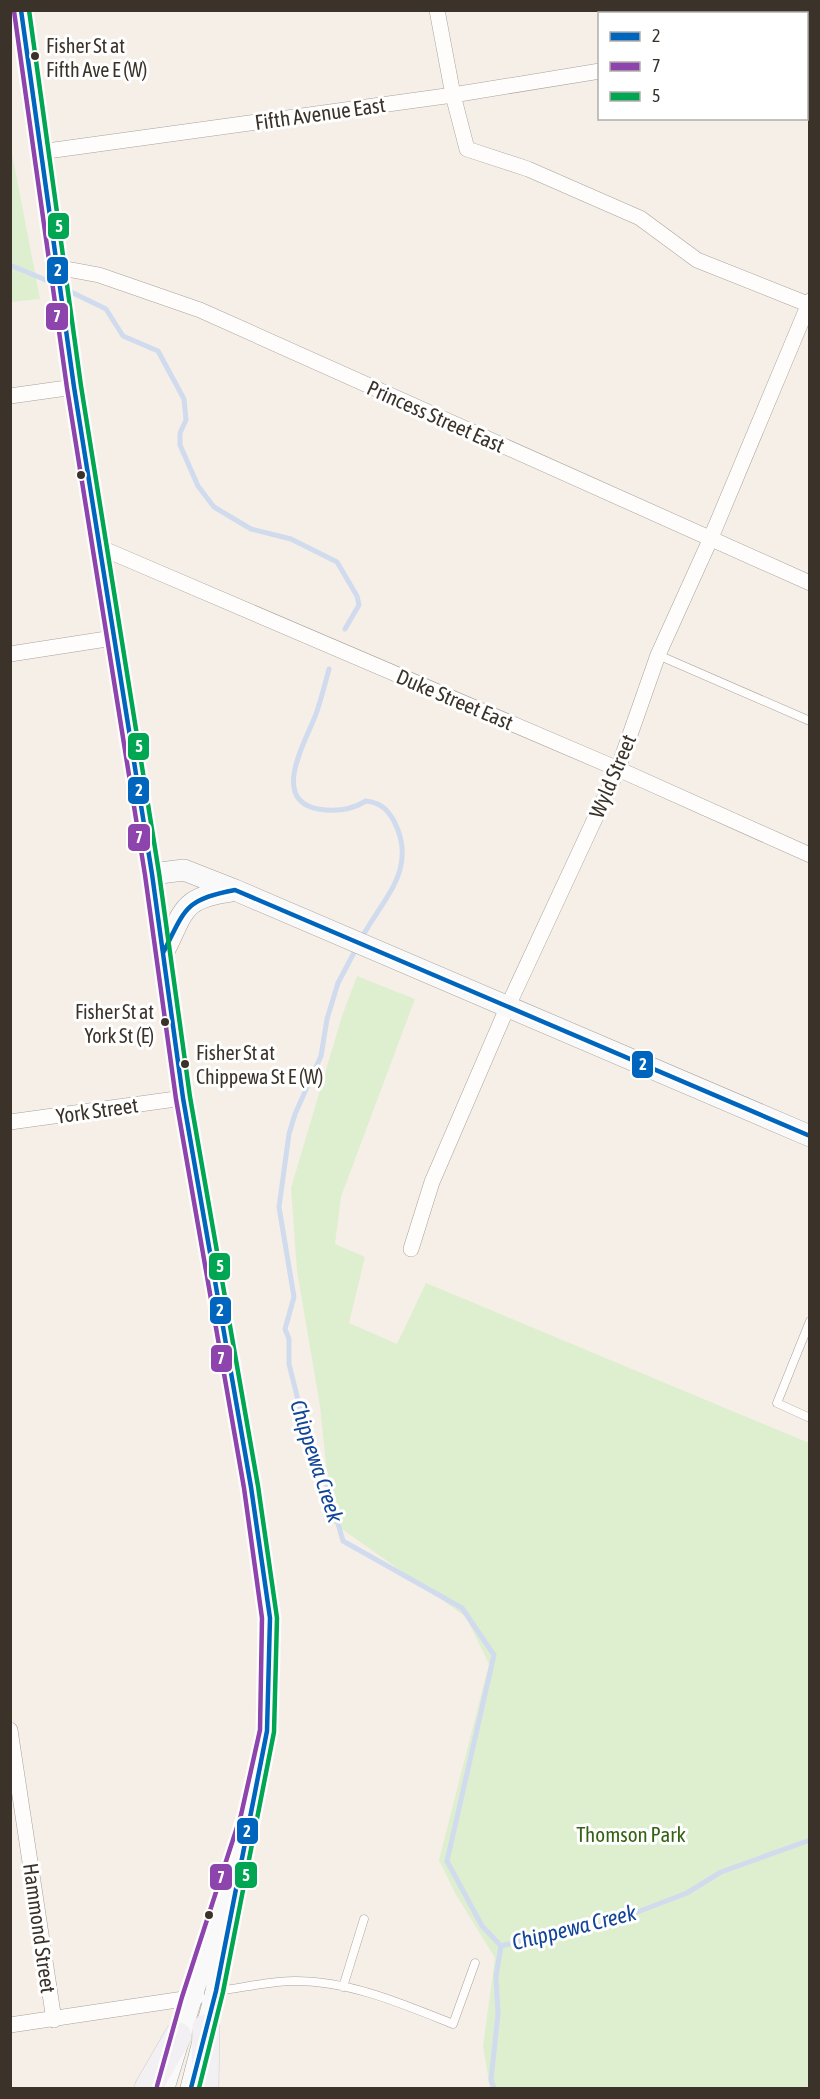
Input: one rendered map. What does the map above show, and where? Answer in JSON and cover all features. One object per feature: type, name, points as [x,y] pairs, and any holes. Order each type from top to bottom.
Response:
[{"type":"highway","points":[[204,2088],[206,2028]]},
{"type":"highway","points":[[148,2088],[178,2036]]},
{"type":"main road","points":[[21,10],[57,274],[152,874],[183,1098],[251,1487],[270,1618],[267,1731],[248,1817],[216,1992],[191,2088]]},
{"type":"main road","points":[[152,874],[184,870],[235,890],[375,952],[810,1136]]},
{"type":"main road","points":[[163,953],[189,903],[205,894],[235,890]]},
{"type":"main road","points":[[164,2088],[189,1999],[248,1817]]},
{"type":"street","points":[[437,10],[453,95],[467,149],[528,170],[639,218],[697,260],[809,304]]},
{"type":"street","name":"Fifth Avenue East","points":[[39,152],[453,95],[598,71]]},
{"type":"street","name":"Princess Street East","points":[[57,274],[99,275],[200,310],[810,583]]},
{"type":"street","name":"Wyld Street","points":[[411,1249],[432,1182],[507,1008],[618,769],[658,655],[710,540],[809,304]]},
{"type":"street","points":[[10,396],[74,387]]},
{"type":"street","name":"Duke Street East","points":[[99,547],[618,769],[810,855]]},
{"type":"street","points":[[10,654],[113,638]]},
{"type":"street","name":"York Street","points":[[10,1122],[183,1098]]},
{"type":"street","name":"Hammond Street","points":[[10,1730],[54,2020]]},
{"type":"street","points":[[10,2025],[189,1999],[216,1992]]},
{"type":"lane","points":[[658,655],[810,721]]},
{"type":"lane","points":[[810,1322],[777,1403],[810,1418]]},
{"type":"lane","points":[[343,1987],[364,1919]]},
{"type":"lane","points":[[216,1992],[295,1981],[343,1987],[379,1995],[453,2024],[475,1963]]},
{"type":"green space","points":[[11,148],[40,299],[10,302]]},
{"type":"green space","name":"Thomson Park","points":[[357,976],[415,999],[341,1197],[335,1244],[365,1257],[349,1323],[397,1344],[426,1283],[809,1443],[809,2088],[490,2088],[483,2046],[495,1958],[455,1893],[439,1860],[489,1664],[466,1617],[332,1522],[320,1406],[297,1271],[291,1188],[342,1016]]},
{"type":"waterway","name":"Chippewa Creek","points":[[10,265],[53,283]]},
{"type":"waterway","name":"Chippewa Creek","points":[[67,290],[106,309],[123,336],[158,351],[184,399],[186,420],[180,433],[180,445],[198,486],[214,507],[251,529],[291,539],[337,562],[357,596],[359,605],[345,629]]},
{"type":"waterway","name":"Chippewa Creek","points":[[329,669],[318,709],[295,768],[293,782],[296,794],[303,803],[324,810],[348,808],[366,801],[376,803],[383,807],[394,821],[401,838],[402,854],[395,883],[361,939]]},
{"type":"waterway","name":"Chippewa Creek","points":[[357,947],[338,983],[327,1019],[321,1056],[295,1114],[289,1134],[279,1207],[294,1297],[285,1329],[289,1339],[289,1364],[307,1436],[328,1488],[343,1541],[462,1608],[494,1655],[447,1861],[482,1926],[501,1946],[555,1932],[606,1924],[687,1893],[721,1872],[810,1840]]},
{"type":"waterway","points":[[494,2088],[491,2080],[498,2014],[496,1976],[501,1946]]},
{"type":"transit line","name":"2","points":[[21,10],[74,387],[152,874],[183,1098],[251,1487],[270,1618],[267,1731],[216,1991],[191,2088]]},
{"type":"transit line","name":"5","points":[[29,10],[81,386],[159,873],[190,1097],[258,1486],[277,1618],[274,1732],[223,1992],[199,2088]]},
{"type":"transit line","name":"7","points":[[14,11],[67,388],[145,875],[176,1099],[244,1488],[262,1618],[260,1730],[241,1815],[182,1997],[157,2086]]},
{"type":"transit line","name":"2","points":[[163,953],[176,926],[188,909],[205,898],[235,890],[810,1136]]},
{"type":"place","name":"Fisher St at Fifth Ave E (W)","points":[[35,56]]},
{"type":"place","name":"Fisher St at York St (E)","points":[[165,1022]]},
{"type":"place","name":"Fisher St at Chippewa St E (W)","points":[[185,1064]]}]
